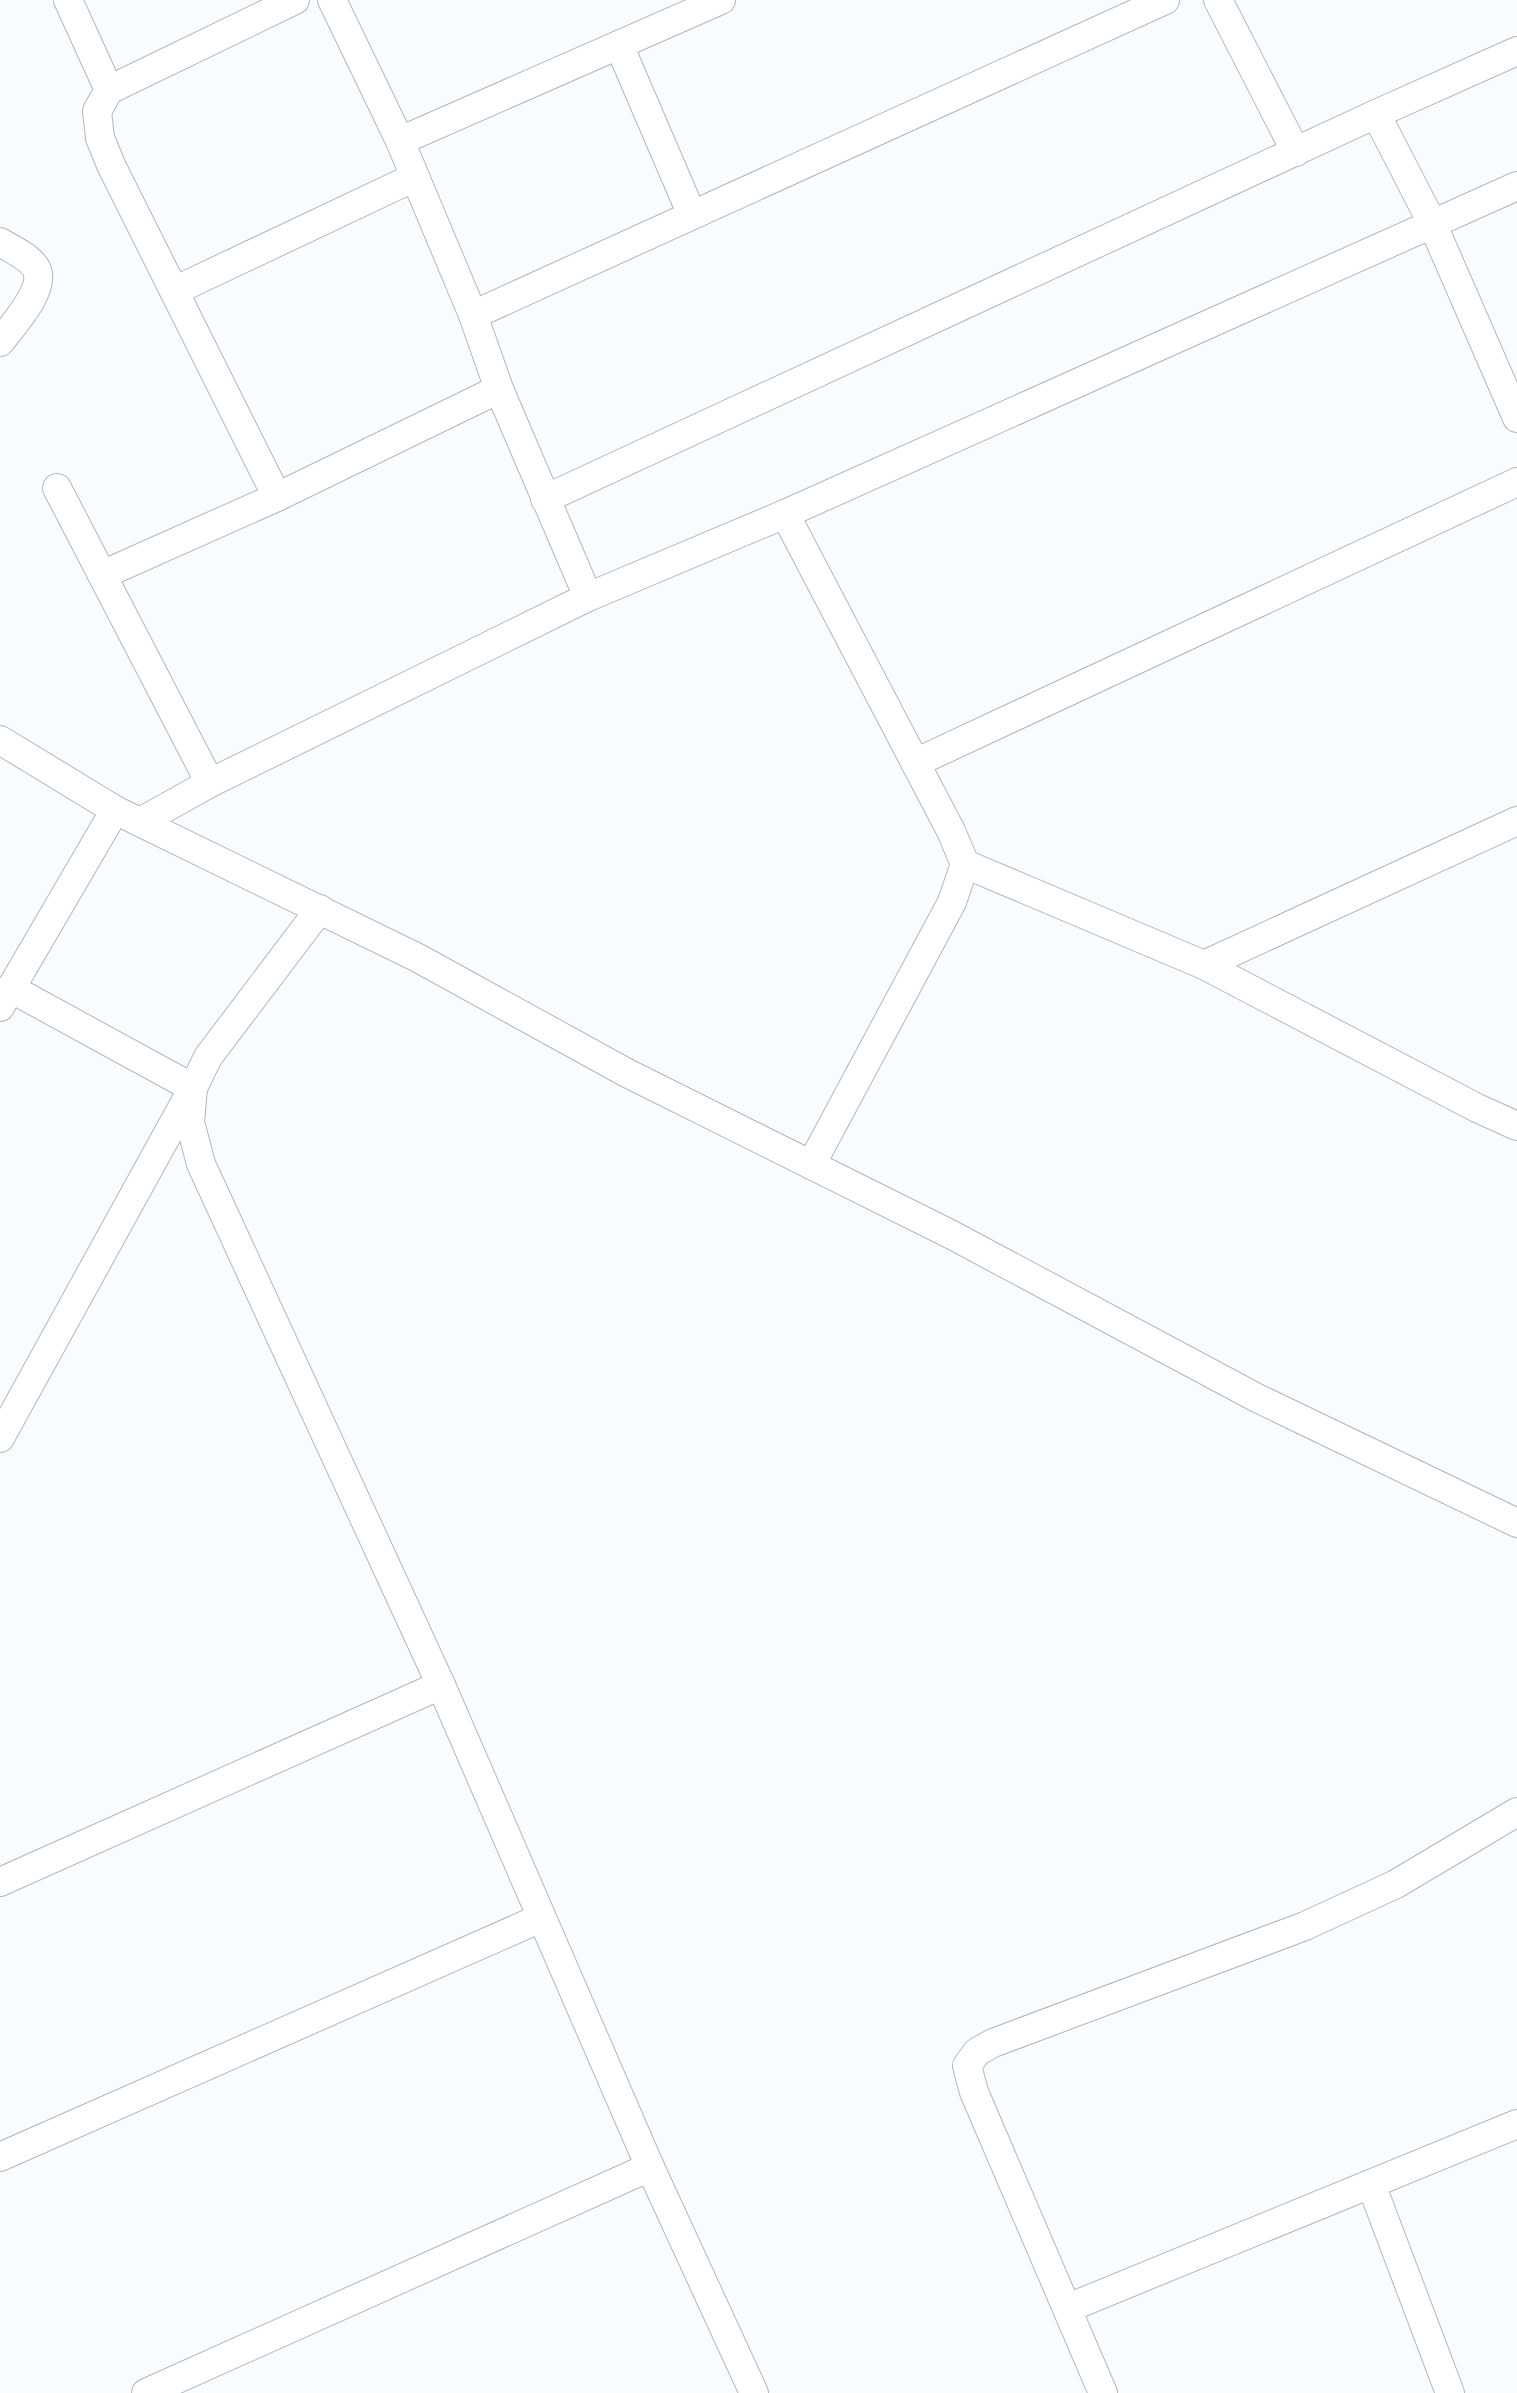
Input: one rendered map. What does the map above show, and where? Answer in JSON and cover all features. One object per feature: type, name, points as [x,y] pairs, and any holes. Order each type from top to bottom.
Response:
[{"type":"street","points":[[68,0],[109,90]]},
{"type":"street","points":[[277,497],[100,138],[98,111],[109,90],[295,0]]},
{"type":"street","points":[[332,0],[400,141],[473,314],[499,389],[588,597]]},
{"type":"street","points":[[400,141],[721,0]]},
{"type":"street","points":[[473,314],[1165,0]]},
{"type":"street","points":[[1218,0],[1296,152]]},
{"type":"street","points":[[619,45],[692,215]]},
{"type":"street","points":[[545,499],[1376,114],[1517,51]]},
{"type":"street","points":[[1376,114],[1432,223],[1517,418]]},
{"type":"street","points":[[174,291],[415,177]]},
{"type":"street","points":[[140,822],[210,783],[588,597],[785,514],[1517,186]]},
{"type":"street","points":[[0,242],[27,259],[37,270],[38,281],[35,295],[0,342]]},
{"type":"street","points":[[102,575],[277,497],[499,389]]},
{"type":"street","points":[[915,763],[1517,482]]},
{"type":"street","points":[[57,488],[210,783]]},
{"type":"street","points":[[785,514],[951,831],[965,864],[952,902],[811,1165]]},
{"type":"street","points":[[0,740],[115,810],[418,958],[627,1073],[952,1236],[1257,1398],[1517,1524]]},
{"type":"street","points":[[115,810],[5,998],[193,1088]]},
{"type":"street","points":[[1204,965],[1517,822]]},
{"type":"street","points":[[965,864],[1204,965],[1477,1108],[1517,1126]]},
{"type":"street","points":[[0,1438],[193,1088],[208,1057],[320,909]]},
{"type":"street","points":[[193,1088],[190,1122],[201,1164],[441,1685],[650,2166],[754,2393]]},
{"type":"street","points":[[0,1882],[441,1685]]},
{"type":"street","points":[[1103,2393],[974,2092],[967,2066],[977,2052],[993,2043],[1305,1926],[1396,1884],[1517,1812]]},
{"type":"street","points":[[0,2157],[542,1918]]},
{"type":"street","points":[[1068,2308],[1517,2124]]},
{"type":"street","points":[[146,2393],[650,2166]]},
{"type":"street","points":[[1371,2184],[1450,2393]]}]
